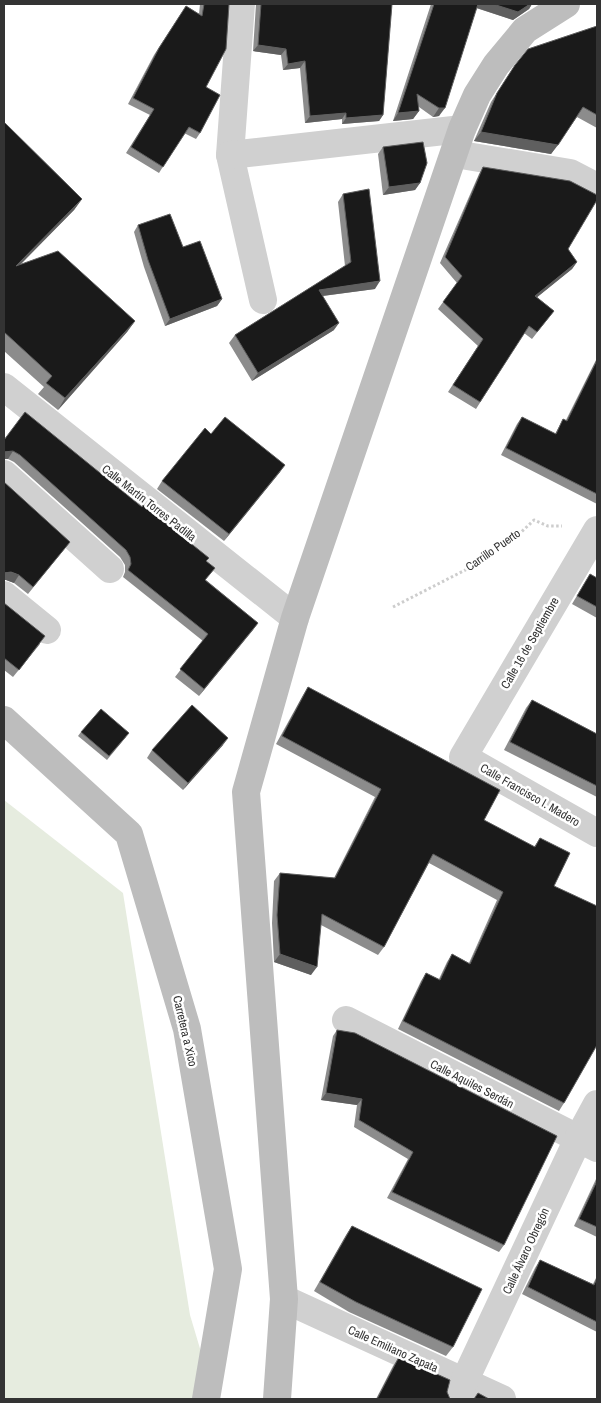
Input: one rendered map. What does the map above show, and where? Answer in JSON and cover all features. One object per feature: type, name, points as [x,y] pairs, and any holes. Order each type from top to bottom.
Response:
[{"type":"street","points":[[241,4],[230,155],[263,300]]},
{"type":"street","points":[[277,1399],[284,1299],[246,792],[295,618],[458,142],[477,95],[496,65],[525,30],[566,4]]},
{"type":"street","points":[[230,155],[458,142],[570,173],[597,187]]},
{"type":"street","name":"Calle Martín Torres Padilla","points":[[4,387],[295,618]]},
{"type":"street","points":[[4,474],[110,569]]},
{"type":"street","name":"Calle 16 de Septiembre","points":[[463,757],[597,530]]},
{"type":"street","points":[[4,596],[47,630]]},
{"type":"street","name":"Carretera a Xico","points":[[4,720],[129,834],[185,1020],[228,1269],[206,1399]]},
{"type":"street","name":"Calle Francisco I. Madero","points":[[463,757],[597,834]]},
{"type":"street","name":"Calle Aquiles Serdán","points":[[346,1020],[588,1143]]},
{"type":"street","name":"Calle Álvaro Obregón","points":[[460,1390],[588,1143],[597,1104]]},
{"type":"street","name":"Calle Emiliano Zapata","points":[[284,1299],[460,1390],[502,1399]]},
{"type":"path","name":"Carrillo Puerto","points":[[393,606],[479,563],[515,538],[534,520],[548,526],[568,525]]},
{"type":"shaded area","points":[[4,800],[123,893],[190,1315],[215,1399],[4,1399]]},
{"type":"building","points":[[204,4],[229,4],[226,49],[206,87],[220,95],[200,133],[189,127],[163,167],[131,147],[154,109],[133,98],[159,48],[186,6],[202,16]]},
{"type":"building","points":[[261,4],[392,4],[383,115],[346,118],[346,113],[310,116],[305,61],[288,64],[286,49],[258,45]]},
{"type":"building","points":[[434,4],[478,4],[445,108],[439,108],[417,94],[419,111],[398,113]]},
{"type":"building","points":[[493,4],[530,4],[518,12]]},
{"type":"building","points":[[597,26],[597,115],[583,107],[558,145],[481,132],[497,93],[528,49]]},
{"type":"building","points":[[4,122],[82,199],[16,266],[58,251],[135,321],[65,398],[46,383],[52,376],[4,332]]},
{"type":"building","points":[[423,142],[427,163],[420,183],[389,187],[383,147]]},
{"type":"building","points":[[483,167],[570,181],[597,195],[597,200],[568,249],[577,262],[535,296],[554,311],[537,332],[529,326],[480,402],[453,385],[483,339],[443,302],[462,276],[445,257]]},
{"type":"building","points":[[369,189],[380,281],[319,290],[339,323],[258,373],[235,335],[351,262],[343,194]]},
{"type":"building","points":[[170,214],[183,247],[200,241],[222,299],[170,319],[148,260],[138,225]]},
{"type":"building","points":[[597,360],[597,494],[506,448],[522,417],[556,434],[563,419],[567,421]]},
{"type":"building","points":[[25,412],[142,507],[143,505],[209,558],[206,561],[215,568],[205,580],[258,623],[204,689],[180,669],[208,634],[128,570],[131,564],[126,550],[20,455],[13,451],[4,452],[4,440]]},
{"type":"building","points":[[225,417],[285,465],[229,534],[162,481],[205,428],[211,434]]},
{"type":"building","points":[[4,482],[70,542],[33,587],[19,575],[11,572],[4,573]]},
{"type":"building","points":[[590,574],[597,578],[597,607],[577,596]]},
{"type":"building","points":[[4,603],[45,636],[19,670],[4,658]]},
{"type":"building","points":[[308,687],[500,790],[484,820],[535,847],[540,838],[570,853],[554,886],[597,906],[597,1045],[564,1103],[403,1021],[426,973],[440,980],[452,954],[470,964],[503,892],[433,854],[384,947],[322,914],[317,967],[280,954],[277,915],[280,873],[335,878],[381,789],[282,736]]},
{"type":"building","points":[[532,700],[597,734],[597,786],[510,742]]},
{"type":"building","points":[[192,705],[228,738],[188,783],[152,750]]},
{"type":"building","points":[[101,709],[129,733],[109,756],[81,732]]},
{"type":"building","points":[[337,1030],[355,1033],[557,1136],[504,1245],[392,1192],[413,1152],[359,1120],[362,1099],[326,1093]]},
{"type":"building","points":[[597,1181],[597,1227],[579,1219]]},
{"type":"building","points":[[352,1226],[482,1289],[453,1347],[356,1302],[320,1282]]},
{"type":"building","points":[[540,1260],[594,1285],[597,1278],[597,1322],[528,1287]]},
{"type":"building","points":[[399,1357],[450,1380],[447,1392],[450,1399],[377,1399]]},
{"type":"building","points":[[478,1393],[489,1399],[474,1399]]}]
